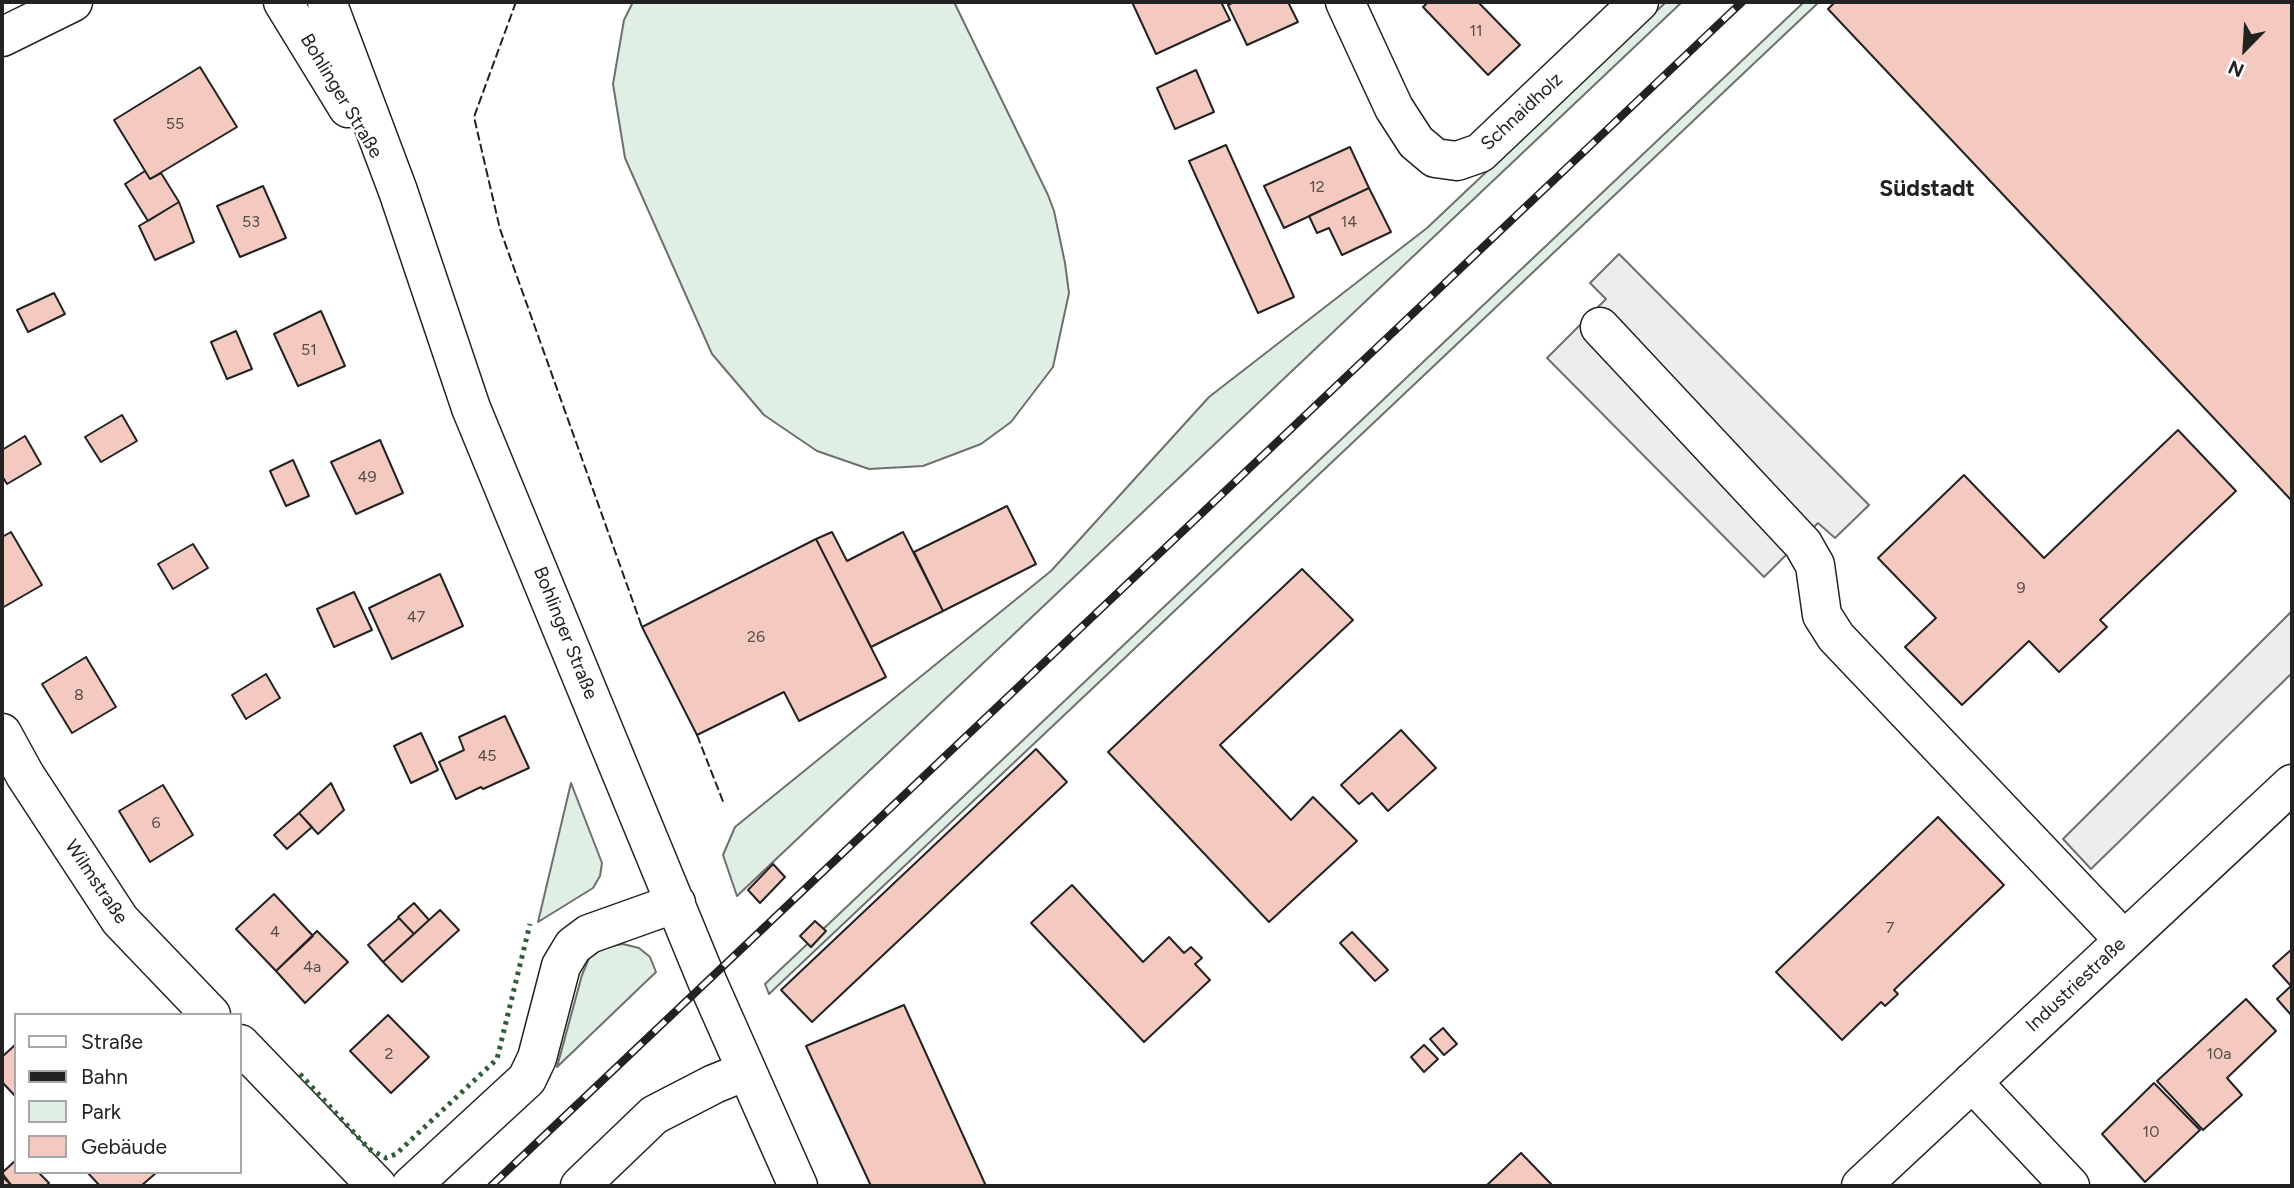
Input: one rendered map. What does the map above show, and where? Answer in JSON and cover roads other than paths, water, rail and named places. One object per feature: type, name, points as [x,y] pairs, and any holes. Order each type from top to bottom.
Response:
[{"type":"street","points":[[2,28],[31,2]]},
{"type":"street","points":[[2,37],[73,2]]},
{"type":"street","name":"Bohlinger Straße","points":[[283,2],[398,191]]},
{"type":"street","name":"Bohlinger Straße","points":[[327,2],[398,191],[471,408],[746,1071],[798,1186]]},
{"type":"street","name":"Schnaidholz","points":[[1345,2],[1394,108],[1416,142],[1435,158],[1457,161],[1480,153],[1639,2]]},
{"type":"street","points":[[1600,327],[1803,544],[1815,565],[1822,615],[1836,637],[2124,940]]},
{"type":"street","name":"Wilmstraße","points":[[2,733],[13,783],[120,920],[209,1013]]},
{"type":"street","name":"Industriestraße","points":[[1861,1186],[2292,784]]},
{"type":"street","points":[[411,1186],[527,1079],[537,1058],[561,966],[573,946],[589,934],[676,903]]},
{"type":"street","points":[[242,1046],[377,1186]]},
{"type":"street","points":[[580,1186],[654,1115],[746,1071]]},
{"type":"street","points":[[1972,1082],[2070,1186]]},
{"type":"railway","points":[[491,1186],[1742,2]]},
{"type":"district","name":"Südstadt","points":[[1927,189]]}]
